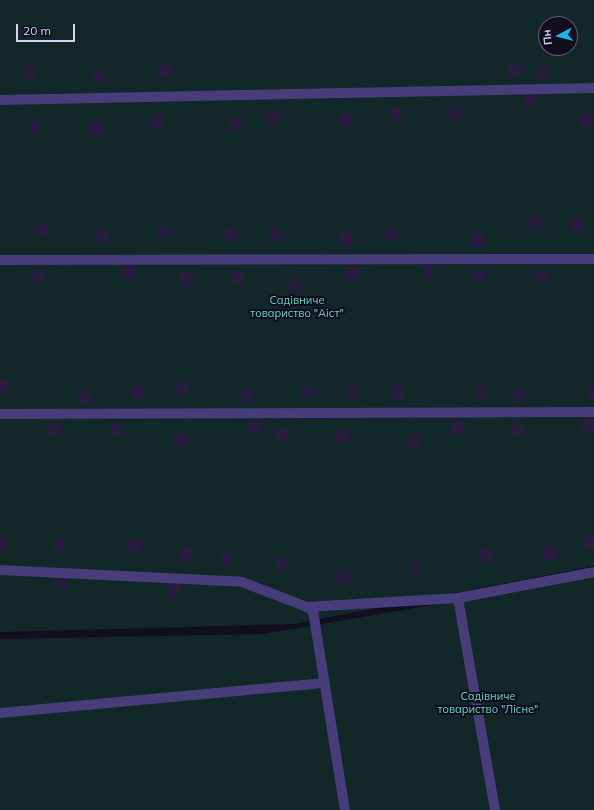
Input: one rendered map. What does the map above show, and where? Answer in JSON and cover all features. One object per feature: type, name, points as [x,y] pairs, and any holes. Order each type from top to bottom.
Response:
[{"type":"street","points":[[0,100],[594,88]]},
{"type":"street","points":[[0,260],[594,259]]},
{"type":"street","points":[[0,414],[594,412]]},
{"type":"street","points":[[0,570],[242,582],[307,607],[313,611],[345,810]]},
{"type":"street","points":[[307,607],[458,598],[594,572]]},
{"type":"street","points":[[458,598],[495,810]]},
{"type":"street","points":[[0,713],[324,684]]},
{"type":"green space","name":"Садівниче товариство \"Аіст\"","points":[[0,0],[594,0],[594,566],[294,624],[0,632]]},
{"type":"green space","name":"Садівниче товариство \"Лісне\"","points":[[594,577],[594,810],[0,810],[0,639],[264,634]]},
{"type":"building","points":[[158,63],[171,63],[171,76],[158,76]]},
{"type":"building","points":[[508,63],[521,63],[521,76],[508,76]]},
{"type":"building","points":[[23,66],[36,66],[36,79],[23,79]]},
{"type":"building","points":[[537,67],[550,67],[550,80],[537,80]]},
{"type":"building","points":[[93,70],[105,70],[105,83],[93,83]]},
{"type":"building","points":[[524,93],[536,94],[535,108],[523,107]]},
{"type":"building","points":[[449,106],[462,106],[462,119],[449,119]]},
{"type":"building","points":[[390,107],[403,108],[402,122],[389,121]]},
{"type":"building","points":[[266,112],[279,112],[279,125],[266,125]]},
{"type":"building","points":[[340,113],[352,113],[352,126],[340,126]]},
{"type":"building","points":[[150,114],[163,114],[163,128],[150,128]]},
{"type":"building","points":[[580,114],[593,114],[593,127],[580,127]]},
{"type":"building","points":[[229,117],[241,117],[241,131],[229,131]]},
{"type":"building","points":[[29,121],[42,121],[42,134],[29,134]]},
{"type":"building","points":[[90,122],[103,122],[103,136],[90,136]]},
{"type":"building","points":[[530,217],[542,217],[542,230],[530,230]]},
{"type":"building","points":[[572,218],[585,218],[585,231],[572,231]]},
{"type":"building","points":[[34,223],[47,223],[47,236],[34,236]]},
{"type":"building","points":[[157,225],[170,225],[170,238],[157,238]]},
{"type":"building","points":[[386,226],[399,227],[398,241],[385,240]]},
{"type":"building","points":[[270,227],[282,227],[282,241],[270,241]]},
{"type":"building","points":[[225,228],[238,228],[238,241],[225,241]]},
{"type":"building","points":[[96,229],[108,229],[108,243],[95,242]]},
{"type":"building","points":[[340,232],[353,232],[353,246],[340,246]]},
{"type":"building","points":[[470,232],[483,232],[483,246],[470,246]]},
{"type":"building","points":[[421,265],[434,265],[434,278],[421,278]]},
{"type":"building","points":[[123,266],[135,266],[135,279],[123,279]]},
{"type":"building","points":[[346,268],[359,268],[359,281],[346,281]]},
{"type":"building","points":[[473,268],[486,269],[485,283],[472,282]]},
{"type":"building","points":[[31,269],[44,269],[44,283],[31,283]]},
{"type":"building","points":[[537,269],[550,270],[549,284],[536,283]]},
{"type":"building","points":[[231,270],[244,270],[244,284],[231,284]]},
{"type":"building","points":[[180,272],[193,272],[193,286],[180,286]]},
{"type":"building","points":[[289,279],[302,279],[302,293],[289,293]]},
{"type":"building","points":[[0,380],[10,380],[10,393],[0,393]]},
{"type":"building","points":[[175,382],[188,382],[188,395],[175,395]]},
{"type":"building","points":[[301,385],[314,385],[314,398],[301,398]]},
{"type":"building","points":[[132,386],[144,386],[144,399],[132,399]]},
{"type":"building","points":[[346,386],[359,386],[359,399],[346,399]]},
{"type":"building","points":[[391,386],[404,386],[404,400],[391,400]]},
{"type":"building","points":[[475,386],[488,386],[488,399],[475,399]]},
{"type":"building","points":[[588,386],[594,386],[594,399],[588,399]]},
{"type":"building","points":[[241,389],[253,389],[254,403],[241,402]]},
{"type":"building","points":[[513,389],[526,389],[526,402],[513,402]]},
{"type":"building","points":[[78,390],[91,390],[91,404],[78,404]]},
{"type":"building","points":[[581,419],[594,419],[594,433],[581,433]]},
{"type":"building","points":[[248,420],[261,420],[261,433],[248,433]]},
{"type":"building","points":[[452,420],[465,421],[464,435],[451,434]]},
{"type":"building","points":[[48,423],[61,423],[61,436],[48,436]]},
{"type":"building","points":[[110,423],[122,423],[123,437],[110,436]]},
{"type":"building","points":[[512,423],[524,423],[524,436],[512,436]]},
{"type":"building","points":[[276,428],[289,428],[289,441],[276,441]]},
{"type":"building","points":[[336,429],[349,429],[349,442],[336,442]]},
{"type":"building","points":[[174,433],[187,433],[187,446],[174,446]]},
{"type":"building","points":[[408,435],[421,435],[421,448],[408,448]]},
{"type":"building","points":[[584,535],[594,535],[594,548],[584,548]]},
{"type":"building","points":[[0,538],[6,538],[6,552],[0,552]]},
{"type":"building","points":[[53,539],[66,539],[66,552],[53,552]]},
{"type":"building","points":[[128,539],[141,539],[141,553],[128,553]]},
{"type":"building","points":[[544,546],[557,546],[557,560],[544,560]]},
{"type":"building","points":[[179,548],[192,548],[192,561],[179,561]]},
{"type":"building","points":[[480,548],[493,549],[492,563],[479,562]]},
{"type":"building","points":[[221,552],[234,552],[234,566],[221,566]]},
{"type":"building","points":[[276,557],[288,557],[288,570],[276,570]]},
{"type":"building","points":[[409,562],[422,562],[422,575],[409,575]]},
{"type":"building","points":[[339,569],[352,570],[351,584],[338,583]]},
{"type":"building","points":[[54,576],[67,576],[67,589],[54,589]]},
{"type":"building","points":[[167,584],[180,584],[180,597],[167,597]]}]
